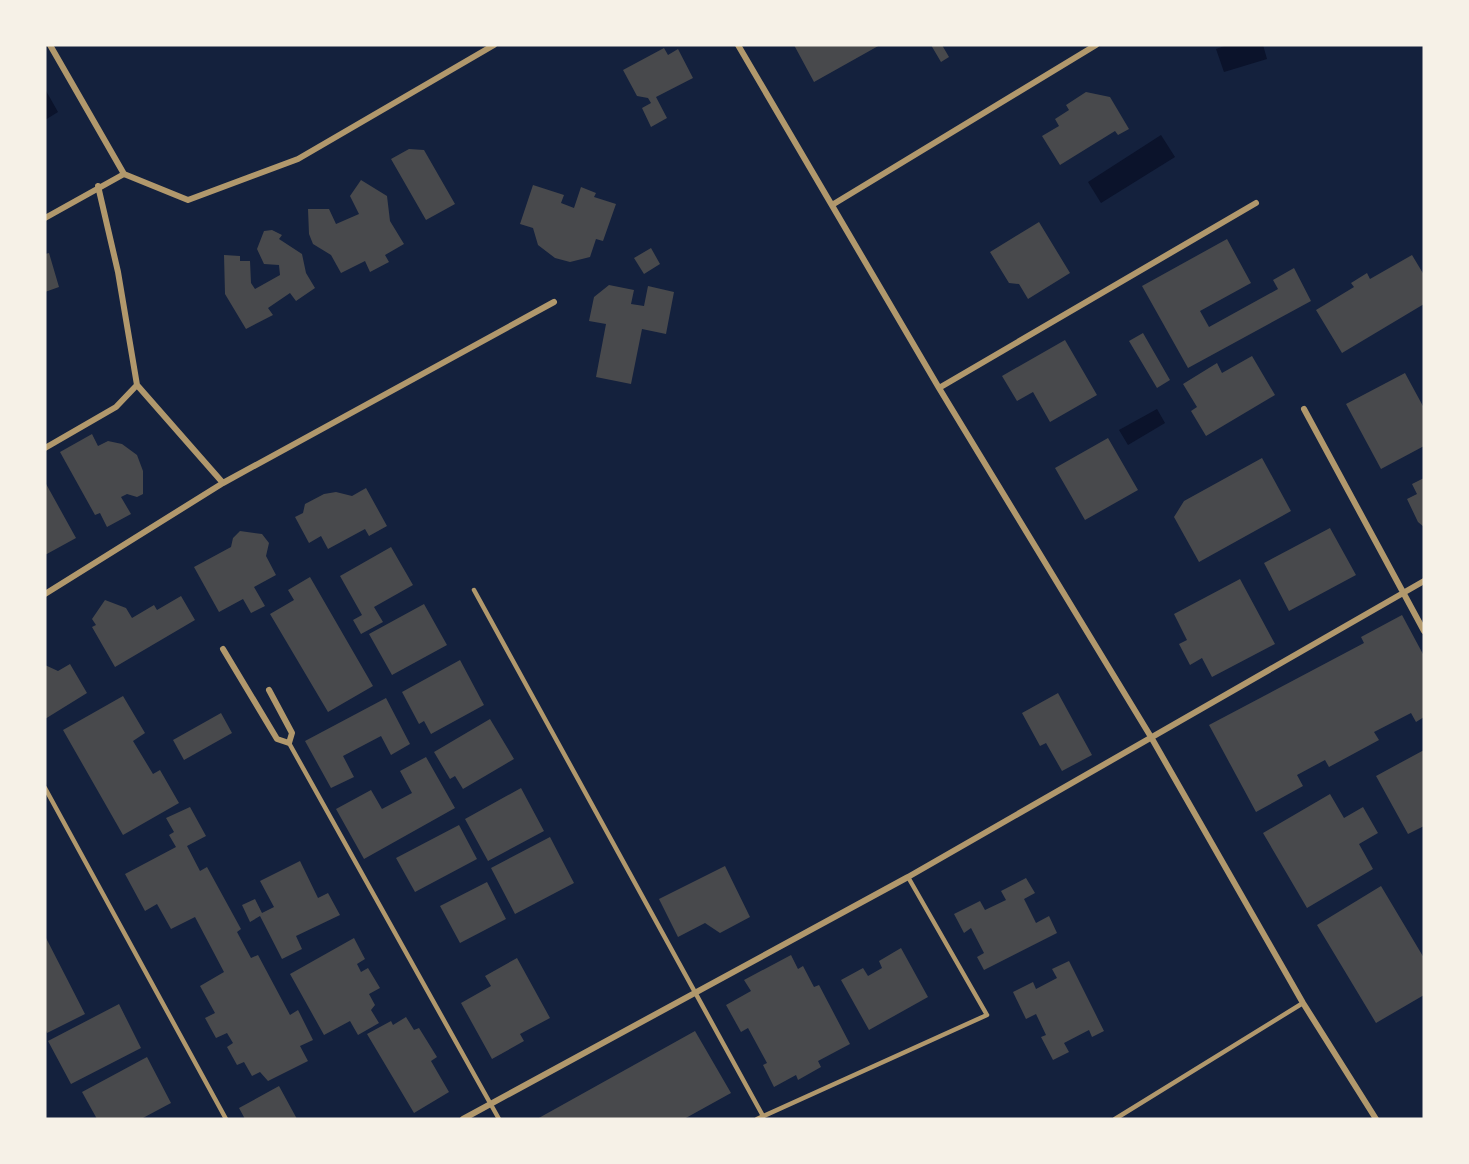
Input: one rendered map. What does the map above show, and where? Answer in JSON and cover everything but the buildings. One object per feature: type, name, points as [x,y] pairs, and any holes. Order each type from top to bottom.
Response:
[{"type":"street","points":[[50,45],[124,174],[188,200],[298,159],[494,45]]},
{"type":"street","points":[[738,45],[939,388],[1151,737],[1303,1003],[1376,1119]]},
{"type":"street","points":[[832,205],[1096,45]]},
{"type":"street","points":[[45,218],[98,186],[124,174]]},
{"type":"street","points":[[98,186],[118,272],[137,385],[223,483]]},
{"type":"street","points":[[939,388],[1256,203]]},
{"type":"street","points":[[45,594],[223,483],[554,302]]},
{"type":"street","points":[[45,448],[116,407],[137,385]]},
{"type":"street","points":[[1304,409],[1424,631]]},
{"type":"street","points":[[463,1119],[908,877],[1424,581]]},
{"type":"street","points":[[223,650],[277,739],[289,743],[292,733],[269,690]]},
{"type":"lane","points":[[474,590],[697,993],[760,1118],[987,1015],[908,877]]},
{"type":"lane","points":[[289,743],[499,1119]]},
{"type":"lane","points":[[45,788],[226,1119]]},
{"type":"lane","points":[[1115,1119],[1303,1003]]},
{"type":"water","points":[[1227,45],[1263,45],[1267,59],[1224,72],[1216,49]]},
{"type":"water","points":[[45,89],[58,112],[45,120]]},
{"type":"water","points":[[1161,135],[1175,157],[1101,203],[1088,182]]},
{"type":"water","points":[[1157,409],[1165,423],[1128,445],[1119,430]]}]
